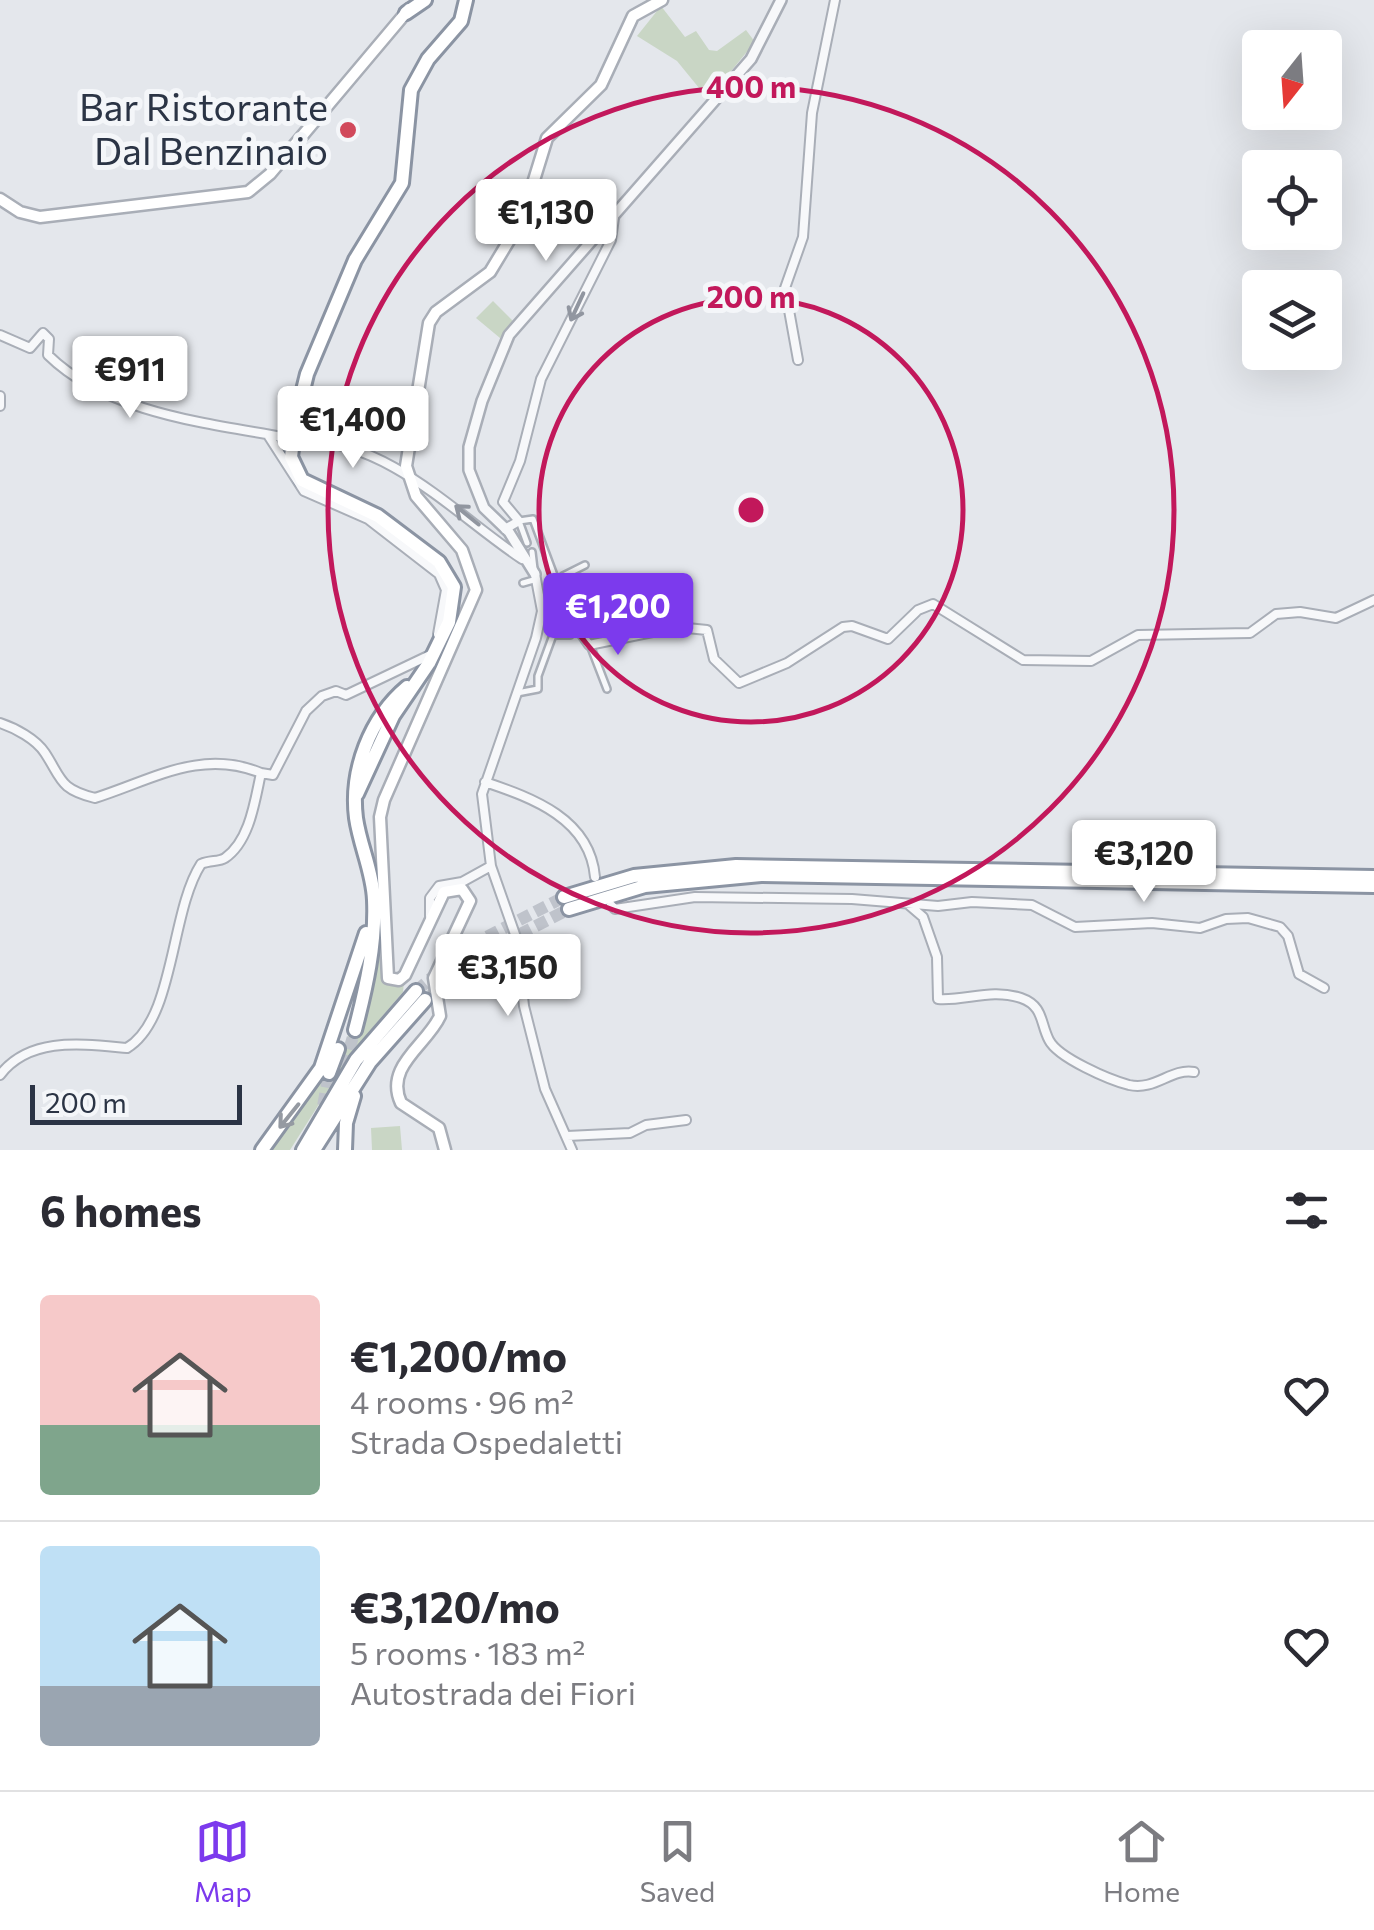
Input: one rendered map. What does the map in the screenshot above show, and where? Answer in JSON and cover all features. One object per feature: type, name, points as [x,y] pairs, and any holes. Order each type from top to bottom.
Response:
[{"type":"highway","points":[[406,13],[425,0]]},
{"type":"highway","points":[[355,1030],[372,947],[374,897],[356,817],[358,763],[383,711],[420,676],[452,614],[450,579],[439,562],[378,516],[308,486],[296,473],[291,448],[307,374],[356,260],[402,183],[410,90],[462,4]]},
{"type":"highway","points":[[1374,877],[712,866],[634,876],[567,903],[645,886],[728,876],[1374,886]]},
{"type":"highway","points":[[262,1150],[321,1068],[358,964],[374,897]]},
{"type":"highway","points":[[329,1074],[372,947]]},
{"type":"highway","points":[[299,1150],[356,1060],[420,996],[370,1062],[314,1150]]},
{"type":"highway","points":[[345,1150],[347,1115],[370,1062]]},
{"type":"main road","points":[[0,198],[20,212],[40,216],[248,192],[270,174],[417,0]]},
{"type":"main road","points":[[445,1150],[438,1128],[409,1110],[397,1094],[399,1073],[440,1016],[434,978],[468,910],[468,896],[462,889],[448,889],[430,916],[405,976],[399,980],[388,978],[380,817],[399,756],[475,598],[475,578],[462,550],[416,496],[408,478],[405,450],[429,324],[436,312],[490,272],[522,220],[546,138],[601,85],[633,16],[662,0]]},
{"type":"street","points":[[686,1120],[646,1125],[630,1134],[569,1145],[545,1089],[524,1006],[516,940],[490,866],[482,794],[542,611],[537,579],[527,556],[479,500],[469,470],[468,447],[492,372],[509,335],[751,59],[782,0]]},
{"type":"street","points":[[798,360],[785,288],[803,237],[813,107],[821,87],[826,25],[835,0]]},
{"type":"street","points":[[527,543],[504,495],[520,460],[542,380],[611,240],[614,218]]},
{"type":"street","points":[[0,336],[30,348],[42,332],[49,340],[50,358],[94,386],[174,416],[354,452],[454,505],[527,556]]},
{"type":"street","points":[[0,396],[0,406]]},
{"type":"street","points":[[0,723],[16,728],[41,748],[59,782],[94,798],[184,766],[210,762],[273,776],[306,711],[322,696],[336,691],[346,696],[427,655],[438,635],[444,610],[446,590],[439,574],[368,518],[304,491],[268,434]]},
{"type":"street","points":[[506,529],[533,519],[558,577]]},
{"type":"street","points":[[523,583],[558,577],[585,565]]},
{"type":"street","points":[[590,645],[677,627],[706,630],[714,658],[738,683],[787,664],[843,627],[860,628],[888,639],[918,610],[933,604],[939,604],[1023,660],[1091,661],[1138,635],[1250,633],[1269,616],[1300,612],[1336,618],[1374,600]]},
{"type":"street","points":[[542,611],[570,620],[590,645],[607,689]]},
{"type":"street","points":[[516,693],[538,689],[538,676],[553,635],[570,635],[570,620]]},
{"type":"street","points":[[442,659],[450,649]]},
{"type":"street","points":[[0,1074],[23,1052],[77,1043],[127,1048],[148,1028],[166,968],[174,958],[180,910],[194,875],[202,864],[221,861],[234,849],[250,818],[261,773]]},
{"type":"street","points":[[485,782],[539,800],[576,830],[585,842],[595,877]]},
{"type":"street","points":[[430,916],[430,898],[439,886],[468,880],[490,866]]},
{"type":"street","points":[[611,905],[615,909],[695,897],[1032,904],[1075,927],[1152,923],[1200,928],[1226,919],[1259,919],[1280,927],[1288,936],[1299,974],[1324,988]]},
{"type":"street","points":[[905,902],[923,917],[937,957],[938,1000],[993,993],[1026,1000],[1040,1011],[1054,1046],[1090,1070],[1128,1085],[1159,1083],[1181,1070],[1194,1072]]},
{"type":"green space","points":[[661,6],[685,37],[696,31],[709,50],[717,51],[746,30],[755,42],[708,99],[677,61],[637,36]]},
{"type":"green space","points":[[493,301],[514,322],[500,338],[476,318]]},
{"type":"green space","points":[[383,923],[382,977],[393,985],[404,982],[403,992],[352,1052],[290,1150],[267,1150],[324,1071],[334,1074],[350,1030],[360,1033]]},
{"type":"green space","points":[[400,1126],[402,1150],[372,1150],[371,1128]]},
{"type":"tunnel","points":[[416,991],[471,945],[564,897]]},
{"type":"tunnel","points":[[431,995],[482,954],[569,909]]},
{"type":"tunnel","points":[[339,1084],[355,1030]]},
{"type":"tunnel","points":[[320,1123],[329,1073]]},
{"type":"place","name":"Bar Ristorante Dal Benzinaio","points":[[348,130]]}]
